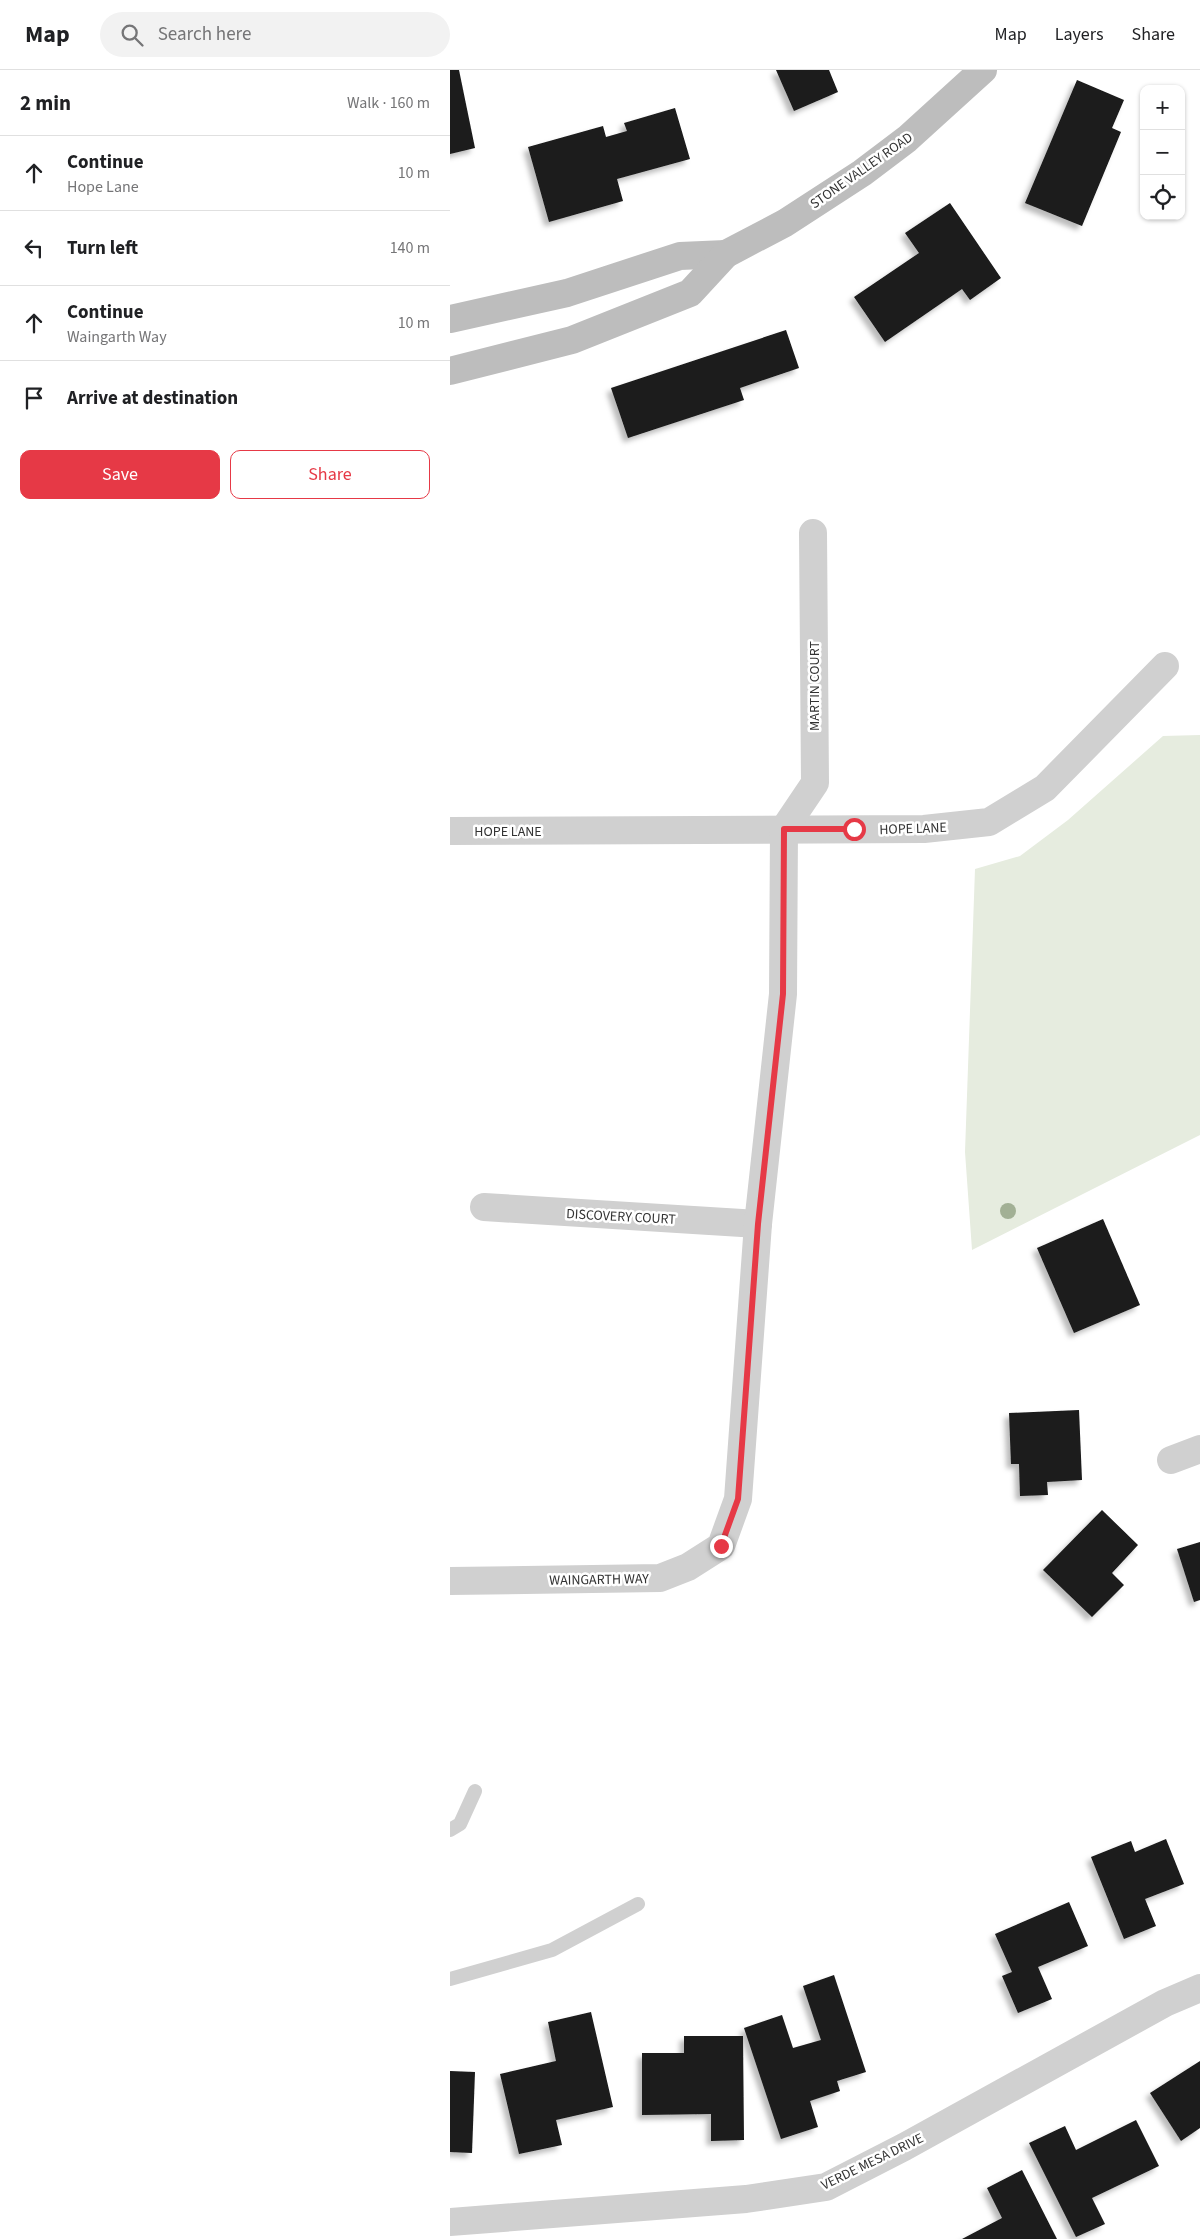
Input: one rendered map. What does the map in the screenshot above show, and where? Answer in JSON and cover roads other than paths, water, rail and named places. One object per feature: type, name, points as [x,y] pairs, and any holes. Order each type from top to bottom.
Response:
[{"type":"street","name":"STONE VALLEY ROAD","points":[[450,371],[572,340],[690,293],[726,254],[785,223],[862,173],[907,139],[984,70]]},
{"type":"street","name":"STONE VALLEY ROAD","points":[[450,319],[567,293],[680,256],[726,254]]},
{"type":"street","name":"MARTIN COURT","points":[[784,829],[815,783],[813,533]]},
{"type":"street","name":"HOPE LANE","points":[[450,831],[924,829],[989,822],[1045,788],[1165,666]]},
{"type":"street","name":"WAINGARTH WAY","points":[[450,1581],[660,1578],[688,1567],[721,1546],[738,1499],[758,1224],[783,994],[784,829]]},
{"type":"street","name":"DISCOVERY COURT","points":[[484,1208],[758,1224]]},
{"type":"street","points":[[1171,1460],[1200,1449]]},
{"type":"street","name":"VERDE MESA DRIVE","points":[[450,2222],[503,2229],[746,2199],[826,2187],[904,2147],[1165,2003],[1200,1988]]},
{"type":"lane","points":[[450,1830],[460,1824],[475,1791]]},
{"type":"lane","points":[[450,1979],[552,1950],[638,1904]]}]
